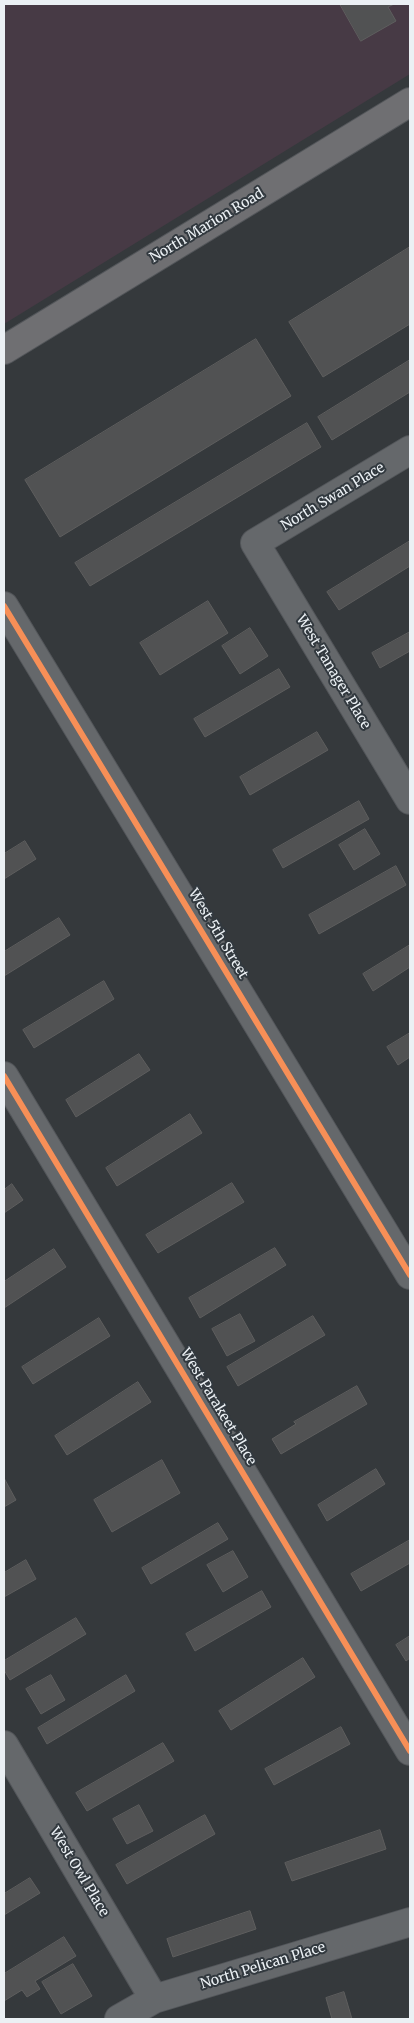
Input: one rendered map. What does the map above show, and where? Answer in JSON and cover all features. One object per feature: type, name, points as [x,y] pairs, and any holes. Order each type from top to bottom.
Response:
[{"type":"main road","name":"North Marion Road","points":[[4,350],[410,102]]},
{"type":"street","name":"North Swan Place","points":[[255,543],[410,450]]},
{"type":"street","name":"West Tanager Place","points":[[255,543],[410,800]]},
{"type":"street","name":"West 5th Street","points":[[4,606],[410,1275]]},
{"type":"street","name":"West Parakeet Place","points":[[4,1076],[410,1751]]},
{"type":"street","name":"West Owl Place","points":[[4,1745],[154,1999]]},
{"type":"street","name":"North Pelican Place","points":[[119,2019],[154,1999],[410,1922]]},
{"type":"shaded area","points":[[4,4],[410,4],[410,74],[4,324]]},
{"type":"building","points":[[340,4],[394,4],[388,7],[396,21],[361,41]]},
{"type":"building","points":[[410,247],[410,324],[323,377],[289,322]]},
{"type":"building","points":[[256,339],[291,396],[60,537],[25,480]]},
{"type":"building","points":[[410,360],[410,392],[332,440],[318,417]]},
{"type":"building","points":[[307,423],[321,447],[90,586],[75,563]]},
{"type":"building","points":[[410,541],[410,566],[339,610],[327,592]]},
{"type":"building","points":[[208,601],[228,633],[160,675],[140,643]]},
{"type":"building","points":[[250,628],[268,656],[240,674],[222,646]]},
{"type":"building","points":[[410,632],[410,651],[380,668],[372,653]]},
{"type":"building","points":[[279,669],[290,687],[205,737],[194,719]]},
{"type":"building","points":[[317,732],[328,750],[250,795],[240,777]]},
{"type":"building","points":[[359,801],[369,819],[283,868],[273,850]]},
{"type":"building","points":[[365,829],[380,854],[354,870],[339,845]]},
{"type":"building","points":[[25,841],[36,859],[4,879],[4,854]]},
{"type":"building","points":[[396,866],[406,885],[319,934],[309,915]]},
{"type":"building","points":[[59,918],[70,935],[4,976],[4,952]]},
{"type":"building","points":[[410,945],[410,967],[373,991],[363,974]]},
{"type":"building","points":[[104,981],[114,999],[34,1048],[23,1030]]},
{"type":"building","points":[[410,1033],[410,1057],[398,1065],[387,1047]]},
{"type":"building","points":[[139,1054],[150,1070],[76,1117],[66,1100]]},
{"type":"building","points":[[190,1114],[202,1133],[117,1186],[106,1168]]},
{"type":"building","points":[[232,1183],[244,1202],[158,1253],[146,1235]]},
{"type":"building","points":[[12,1184],[23,1200],[4,1213],[4,1190]]},
{"type":"building","points":[[275,1248],[286,1265],[200,1318],[189,1298]]},
{"type":"building","points":[[54,1249],[66,1267],[4,1308],[4,1282]]},
{"type":"building","points":[[240,1314],[255,1341],[227,1356],[212,1329]]},
{"type":"building","points":[[313,1316],[325,1335],[238,1386],[227,1367]]},
{"type":"building","points":[[99,1318],[110,1336],[33,1384],[22,1367]]},
{"type":"building","points":[[138,1382],[151,1402],[67,1455],[55,1436]]},
{"type":"building","points":[[357,1386],[367,1404],[281,1454],[272,1439],[296,1424],[294,1422]]},
{"type":"building","points":[[162,1460],[180,1493],[112,1532],[94,1500]]},
{"type":"building","points":[[376,1469],[385,1484],[327,1521],[318,1505]]},
{"type":"building","points":[[4,1478],[16,1500],[4,1507]]},
{"type":"building","points":[[218,1523],[228,1539],[151,1584],[142,1568]]},
{"type":"building","points":[[410,1540],[410,1563],[361,1591],[351,1574]]},
{"type":"building","points":[[233,1551],[248,1577],[223,1592],[207,1565]]},
{"type":"building","points":[[26,1560],[36,1579],[4,1597],[4,1573]]},
{"type":"building","points":[[262,1591],[271,1607],[195,1651],[186,1634]]},
{"type":"building","points":[[76,1618],[86,1634],[10,1680],[4,1670],[4,1661]]},
{"type":"building","points":[[410,1636],[410,1658],[406,1661],[396,1645]]},
{"type":"building","points":[[303,1658],[315,1677],[231,1730],[219,1711]]},
{"type":"building","points":[[51,1675],[65,1700],[41,1714],[26,1689]]},
{"type":"building","points":[[126,1675],[135,1691],[47,1744],[38,1728]]},
{"type":"building","points":[[341,1727],[350,1744],[274,1785],[265,1769]]},
{"type":"building","points":[[163,1743],[174,1761],[87,1811],[76,1793]]},
{"type":"building","points":[[139,1805],[153,1831],[127,1844],[113,1819]]},
{"type":"building","points":[[205,1815],[215,1834],[127,1884],[116,1865]]},
{"type":"building","points":[[380,1830],[386,1849],[292,1881],[285,1863]]},
{"type":"building","points":[[30,1878],[40,1893],[4,1915],[4,1894]]},
{"type":"building","points":[[250,1911],[256,1929],[173,1957],[167,1939]]},
{"type":"building","points":[[64,1937],[76,1956],[35,1981],[40,1989],[27,1997],[22,1990],[4,2001],[4,1974]]},
{"type":"building","points":[[73,1964],[92,1996],[61,2014],[42,1982]]},
{"type":"building","points":[[344,1992],[352,2019],[332,2019],[326,1998]]},
{"type":"cycle path","points":[[4,606],[410,1275]]},
{"type":"cycle path","points":[[4,1076],[410,1751]]}]
